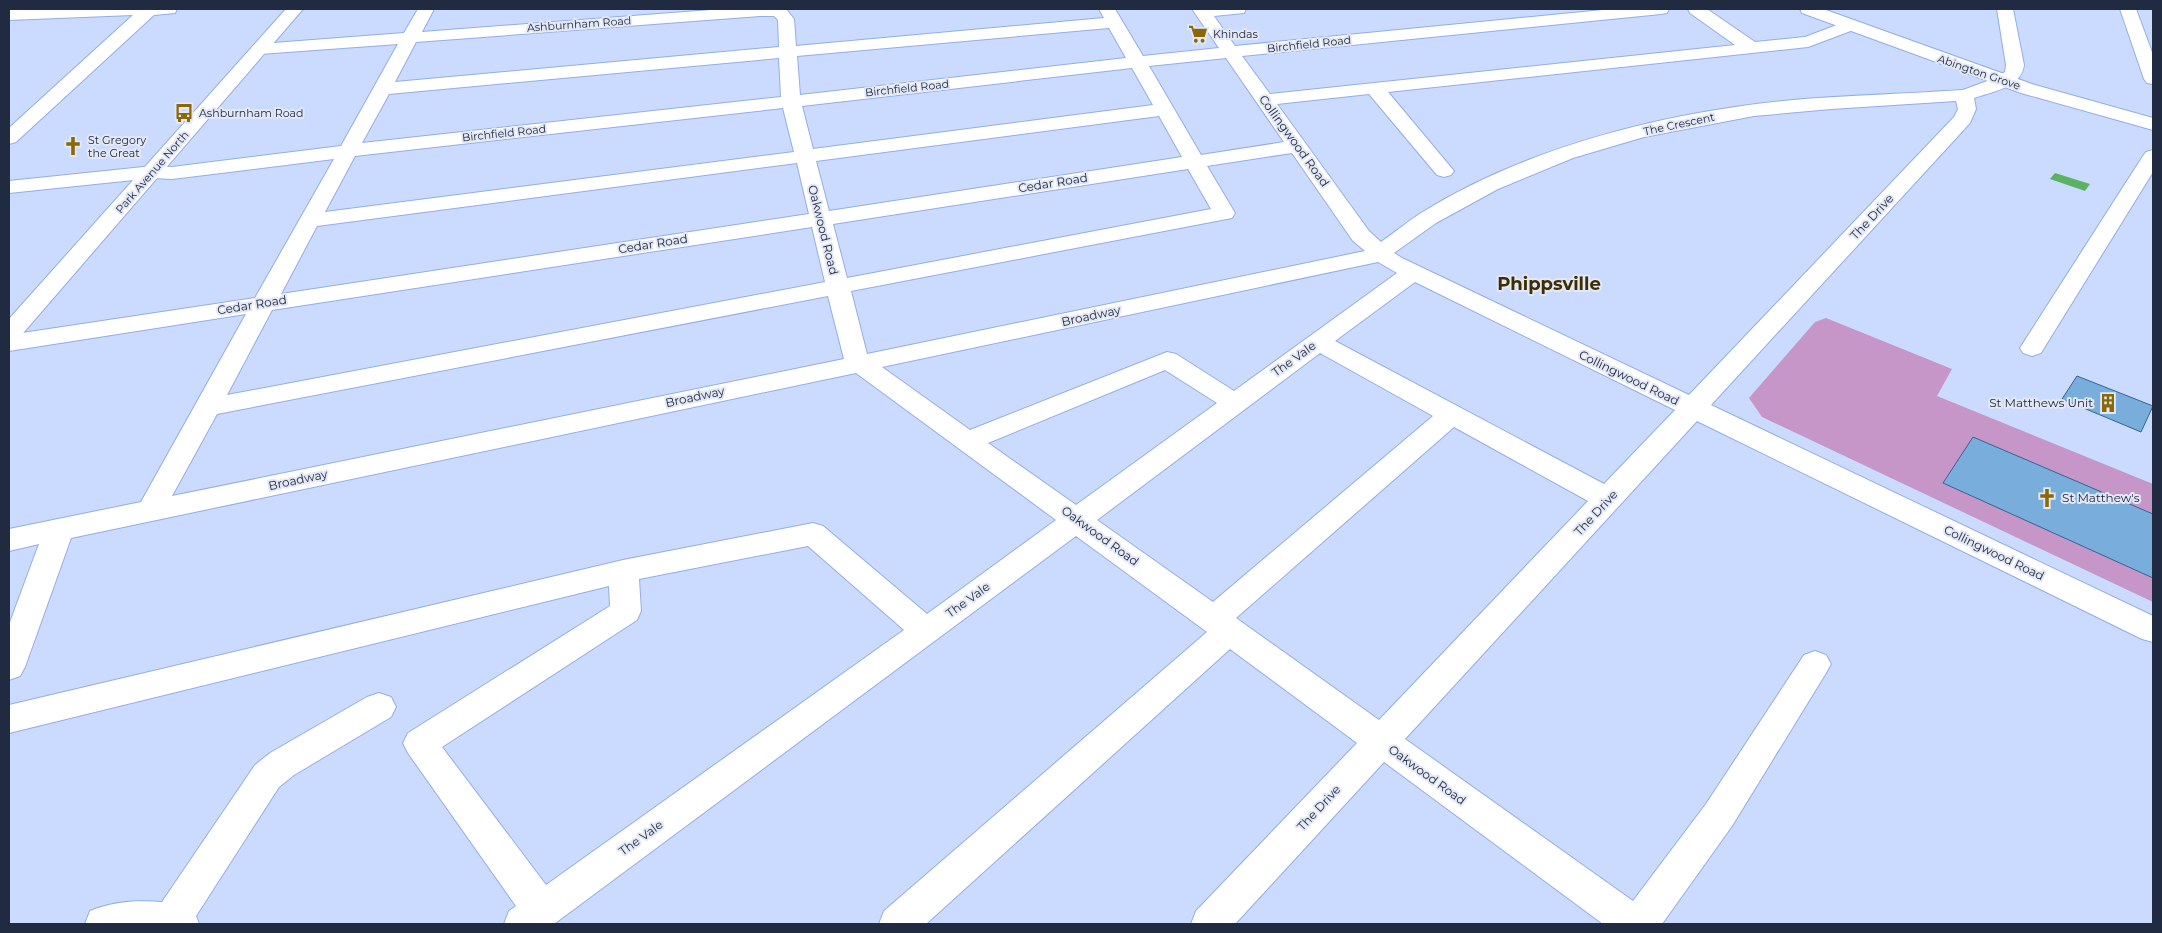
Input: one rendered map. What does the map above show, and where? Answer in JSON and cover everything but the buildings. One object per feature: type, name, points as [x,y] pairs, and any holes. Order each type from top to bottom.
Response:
[{"type":"street","points":[[9,15],[169,9]]},
{"type":"street","name":"Park Avenue North","points":[[9,334],[295,9]]},
{"type":"street","points":[[150,511],[426,9]]},
{"type":"street","points":[[1202,10],[1238,9]]},
{"type":"street","name":"Birchfield Road","points":[[9,188],[153,172],[172,173],[348,151],[1230,52],[1656,9]]},
{"type":"street","points":[[1696,9],[1751,48]]},
{"type":"street","name":"Abington Grove","points":[[1808,9],[2004,81],[2153,124]]},
{"type":"street","points":[[2004,81],[2014,74],[2015,65],[2005,9]]},
{"type":"street","points":[[2128,9],[2153,79]]},
{"type":"street","points":[[9,138],[149,10]]},
{"type":"street","name":"Ashburnham Road","points":[[260,50],[760,10],[779,11]]},
{"type":"street","name":"Collingwood Road","points":[[1202,10],[1361,236],[1380,254],[1412,273],[2153,630]]},
{"type":"street","name":"Oakwood Road","points":[[779,11],[786,19],[791,101],[854,355],[860,363],[1634,924]]},
{"type":"street","points":[[207,406],[1224,213],[1111,15],[787,52],[382,90]]},
{"type":"street","points":[[1264,100],[1808,42],[1850,25]]},
{"type":"street","name":"The Crescent","points":[[1380,254],[1401,236],[1429,218],[1479,191],[1530,168],[1582,148],[1616,138],[1714,116],[1769,108],[1964,95],[2004,81]]},
{"type":"street","points":[[1374,88],[1444,171]]},
{"type":"street","name":"The Drive","points":[[1210,924],[1963,120],[1967,108],[1964,95]]},
{"type":"street","points":[[309,221],[1164,109]]},
{"type":"street","name":"Cedar Road","points":[[9,343],[1297,146]]},
{"type":"street","points":[[2032,348],[2153,156]]},
{"type":"street","name":"Broadway","points":[[9,540],[1356,261],[1380,254]]},
{"type":"street","name":"The Vale","points":[[532,917],[926,631],[1412,273]]},
{"type":"street","points":[[1318,342],[1608,499]]},
{"type":"street","points":[[968,441],[1167,360],[1236,403]]},
{"type":"street","points":[[898,924],[1452,414]]},
{"type":"street","points":[[9,667],[59,530]]},
{"type":"street","points":[[9,718],[623,571],[814,534],[926,631]]},
{"type":"street","points":[[532,917],[420,743],[626,612],[623,571]]},
{"type":"street","points":[[1639,924],[1719,815],[1815,664]]},
{"type":"street","points":[[104,924],[144,920],[176,923],[268,776],[282,764],[378,707]]},
{"type":"shaded area","points":[[2055,173],[2090,184],[2085,191],[2050,179]]},
{"type":"shaded area","points":[[1826,318],[1952,369],[1937,396],[2153,484],[2153,602],[1762,417],[1749,398],[1815,322]]},
{"type":"place","name":"Khindas","points":[[1198,34]]},
{"type":"place","name":"Ashburnham Road","points":[[184,113]]},
{"type":"place","name":"St Gregory the Great","points":[[73,146]]},
{"type":"place","name":"St Matthews Unit","points":[[2108,403]]},
{"type":"place","name":"St Matthew's","points":[[2047,498]]},
{"type":"district","name":"Phippsville","points":[[1549,284]]}]
